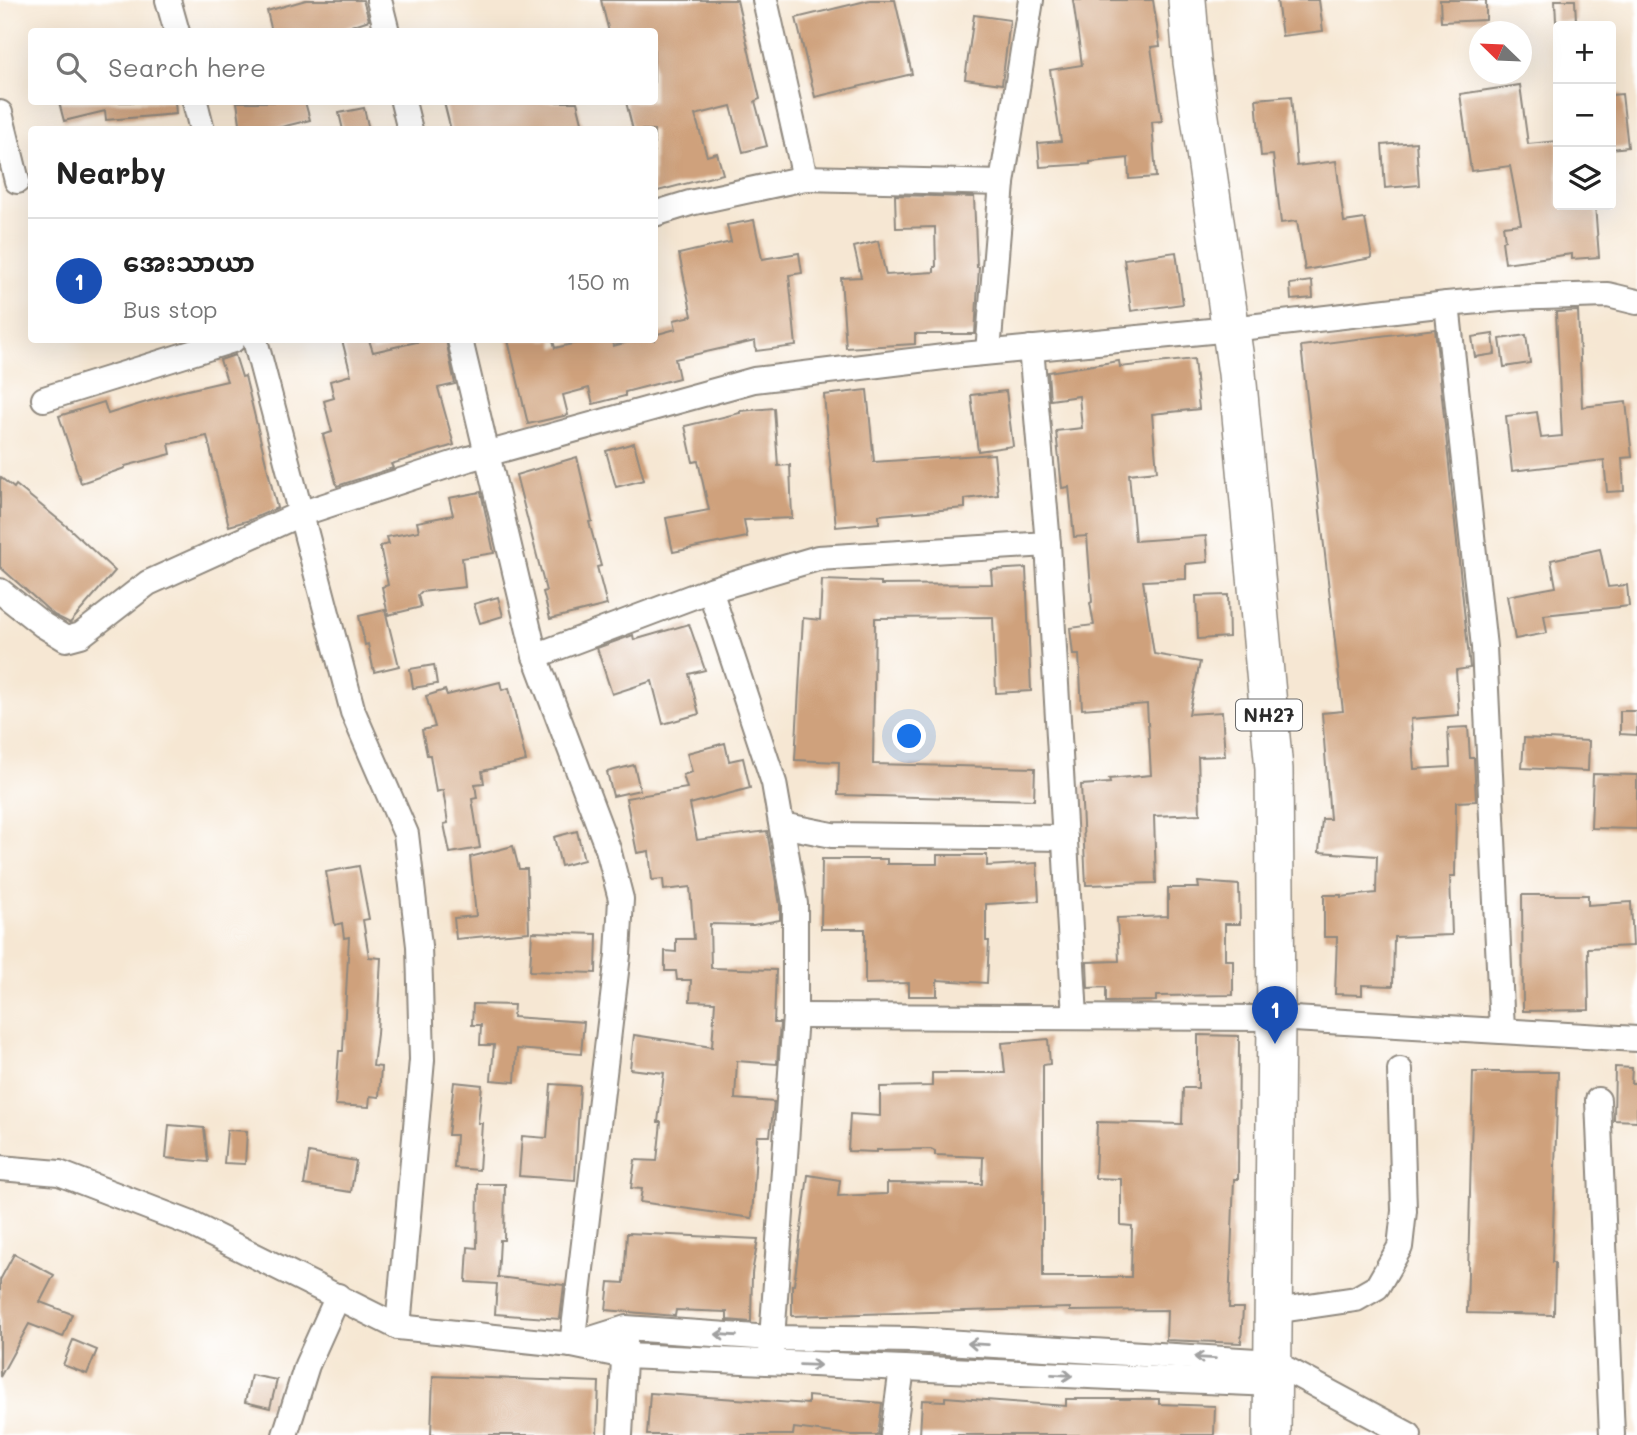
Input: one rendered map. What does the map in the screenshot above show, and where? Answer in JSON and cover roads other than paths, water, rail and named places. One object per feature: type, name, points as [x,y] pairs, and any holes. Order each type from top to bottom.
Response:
[{"type":"highway","name":"NH27","points":[[1187,0],[1192,62],[1239,387],[1274,769],[1276,1018],[1272,1435]]},
{"type":"street","points":[[169,0],[176,28]]},
{"type":"street","points":[[379,0],[386,28]]},
{"type":"street","points":[[765,0],[805,178]]},
{"type":"street","points":[[988,352],[1002,183],[1031,0]]},
{"type":"street","points":[[196,105],[201,126]]},
{"type":"street","points":[[404,105],[409,126]]},
{"type":"street","points":[[0,113],[16,181]]},
{"type":"street","points":[[658,213],[805,178],[1002,183]]},
{"type":"street","points":[[0,591],[43,625],[66,639],[81,635],[148,583],[300,514],[487,454],[754,380],[988,352],[1511,298],[1608,295],[1636,307]]},
{"type":"street","points":[[1447,304],[1484,647],[1502,1030]]},
{"type":"street","points":[[44,399],[223,343]]},
{"type":"street","points":[[257,343],[353,712],[406,834],[419,946],[422,1060],[398,1327]]},
{"type":"street","points":[[461,343],[535,656],[608,849],[621,899],[618,954],[572,1345]]},
{"type":"street","points":[[1031,348],[1048,544],[1075,1017]]},
{"type":"street","points":[[535,656],[710,590],[818,558],[1048,544]]},
{"type":"street","points":[[710,590],[774,783],[795,904],[795,1016],[771,1364]]},
{"type":"street","points":[[782,825],[832,835],[1065,838]]},
{"type":"street","points":[[795,1016],[1276,1018],[1637,1039]]},
{"type":"street","points":[[1273,1311],[1356,1299],[1377,1287],[1400,1247],[1404,1211],[1400,1070]]},
{"type":"street","points":[[1598,1100],[1612,1435]]},
{"type":"street","points":[[0,1168],[59,1173],[190,1223],[398,1327],[572,1345],[625,1356],[771,1364],[1273,1373]]},
{"type":"street","points":[[285,1435],[307,1365],[338,1296]]},
{"type":"street","points":[[572,1345],[626,1328],[771,1338],[913,1340],[1273,1373],[1409,1435]]},
{"type":"street","points":[[620,1435],[626,1328]]},
{"type":"street","points":[[893,1435],[902,1368]]},
{"type":"place","name":"အေးသာယာ","points":[[1275,1044]]}]
